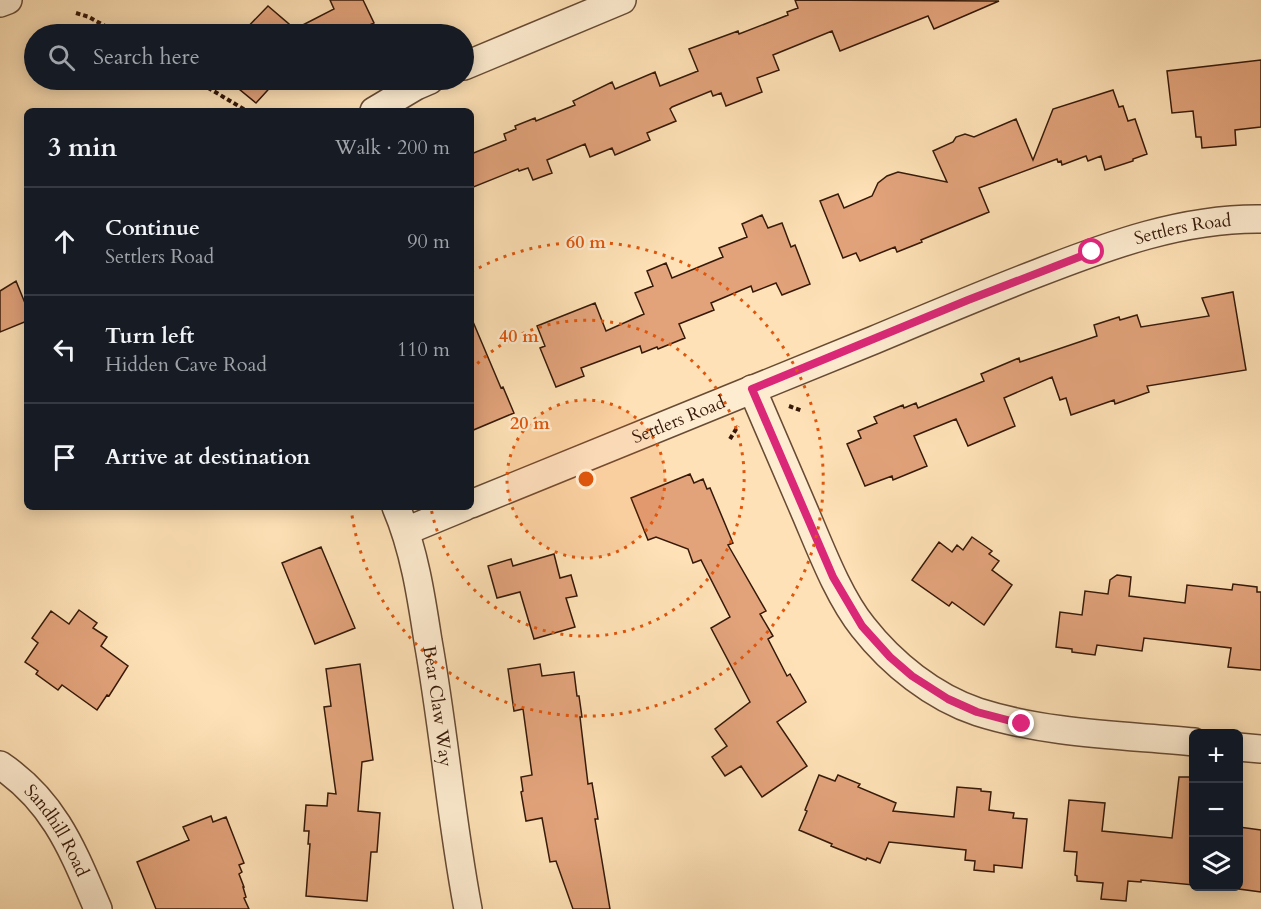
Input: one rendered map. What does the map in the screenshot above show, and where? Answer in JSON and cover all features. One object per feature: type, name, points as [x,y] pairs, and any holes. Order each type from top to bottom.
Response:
[{"type":"street","points":[[0,3],[8,0]]},
{"type":"street","points":[[474,62],[622,0]]},
{"type":"street","points":[[379,108],[409,90]]},
{"type":"street","name":"Settlers Road","points":[[474,503],[968,300],[1092,252],[1147,234],[1193,224],[1232,218],[1261,219]]},
{"type":"street","points":[[752,389],[833,577],[862,626],[890,657],[912,676],[948,699],[977,712],[1022,724],[1189,741]]},
{"type":"street","points":[[401,519],[448,510]]},
{"type":"street","name":"Bear Claw Way","points":[[401,519],[421,596],[439,703],[461,874],[468,909]]},
{"type":"street","points":[[1243,747],[1261,749]]},
{"type":"street","name":"Sandhill Road","points":[[0,765],[20,778],[50,810],[73,852],[98,909]]},
{"type":"path","points":[[76,13],[89,16],[102,24]]},
{"type":"path","points":[[212,90],[242,108]]},
{"type":"path","points":[[788,406],[802,411]]},
{"type":"path","points":[[730,439],[738,426]]},
{"type":"building","points":[[330,0],[363,0],[374,23],[305,24],[334,9]]},
{"type":"building","points":[[795,0],[999,1],[934,29],[928,16],[840,51],[832,31],[773,55],[779,70],[757,78],[762,92],[726,106],[721,93],[713,96],[711,91],[672,107],[670,109],[676,121],[647,133],[650,140],[615,155],[612,148],[590,157],[585,144],[547,160],[552,173],[533,180],[528,168],[519,171],[518,169],[474,187],[474,153],[506,140],[504,134],[516,129],[515,126],[535,118],[536,121],[575,105],[573,101],[612,82],[615,89],[655,72],[660,86],[698,71],[689,49],[738,31],[739,34],[788,15],[787,12],[798,8]]},
{"type":"building","points":[[268,6],[289,24],[251,24]]},
{"type":"building","points":[[1261,60],[1261,127],[1235,130],[1236,145],[1202,148],[1201,137],[1196,137],[1193,111],[1172,113],[1167,71]]},
{"type":"building","points":[[240,90],[268,90],[256,103]]},
{"type":"building","points":[[1113,90],[1119,107],[1123,106],[1128,121],[1135,119],[1147,154],[1105,170],[1101,156],[1088,161],[1086,156],[1062,165],[1057,159],[979,188],[989,212],[897,252],[895,247],[860,261],[856,253],[843,258],[820,201],[838,194],[844,208],[872,196],[878,183],[898,172],[947,182],[933,151],[953,142],[956,137],[965,134],[974,137],[1016,119],[1033,160],[1053,109]]},
{"type":"building","points":[[762,215],[768,228],[782,223],[791,247],[795,245],[810,284],[782,295],[776,283],[753,292],[751,286],[711,303],[714,310],[679,324],[685,338],[642,353],[640,346],[581,368],[584,376],[556,387],[540,348],[545,346],[537,326],[595,303],[606,331],[644,314],[635,293],[653,286],[647,271],[666,263],[672,278],[723,257],[719,248],[747,237],[742,224]]},
{"type":"building","points":[[16,281],[24,301],[24,322],[0,332],[0,291]]},
{"type":"building","points":[[1233,292],[1246,370],[1147,386],[1149,392],[1115,404],[1114,400],[1071,415],[1066,398],[1060,400],[1052,377],[1004,398],[1015,426],[968,446],[956,419],[914,436],[927,466],[893,480],[892,476],[865,486],[847,444],[861,438],[858,431],[877,423],[874,417],[903,405],[904,408],[916,403],[918,408],[984,381],[981,374],[1019,358],[1020,362],[1097,336],[1094,325],[1119,317],[1120,320],[1137,315],[1141,327],[1209,316],[1202,298]]},
{"type":"building","points":[[474,324],[501,388],[503,387],[514,413],[474,430]]},
{"type":"building","points":[[690,474],[694,483],[703,479],[707,489],[710,488],[733,543],[728,545],[766,611],[760,614],[773,636],[768,639],[787,676],[790,674],[806,702],[777,722],[807,766],[762,797],[741,766],[725,776],[712,757],[727,746],[715,729],[750,702],[711,628],[730,617],[701,560],[693,563],[688,549],[656,537],[648,540],[631,498]]},
{"type":"building","points":[[972,537],[992,551],[989,554],[999,561],[992,570],[1012,585],[984,625],[952,602],[949,606],[912,580],[939,542],[952,552],[957,545],[963,550]]},
{"type":"building","points":[[321,547],[355,628],[315,644],[282,563]]},
{"type":"building","points":[[554,554],[560,578],[571,575],[577,596],[566,598],[575,627],[534,639],[520,592],[497,598],[488,566],[511,559],[513,566]]},
{"type":"building","points":[[1117,575],[1131,577],[1129,596],[1185,603],[1187,585],[1232,590],[1233,584],[1257,587],[1257,592],[1261,592],[1261,670],[1228,667],[1231,648],[1144,638],[1142,651],[1097,645],[1095,655],[1056,647],[1060,612],[1082,615],[1085,591],[1108,594],[1110,580]]},
{"type":"building","points":[[79,610],[97,623],[93,628],[107,637],[101,646],[128,666],[97,710],[62,685],[58,690],[36,674],[38,671],[25,662],[38,643],[32,638],[51,611],[69,624]]},
{"type":"building","points":[[360,664],[373,760],[362,762],[358,811],[380,813],[377,852],[371,852],[367,901],[306,896],[310,844],[308,844],[309,831],[304,831],[306,805],[327,806],[328,793],[336,794],[324,707],[331,706],[326,669]]},
{"type":"building","points":[[540,664],[542,676],[574,672],[582,717],[580,717],[588,784],[592,783],[598,819],[595,819],[610,909],[573,909],[556,861],[550,862],[542,818],[526,821],[521,777],[532,775],[523,709],[514,711],[508,669]]},
{"type":"building","points":[[819,775],[835,781],[838,775],[860,784],[858,787],[896,803],[893,811],[954,817],[957,787],[991,792],[989,810],[1014,813],[1013,818],[1027,819],[1022,868],[994,865],[994,872],[974,870],[975,861],[965,860],[966,850],[889,842],[880,863],[831,846],[832,844],[799,830]]},
{"type":"building","points":[[1179,777],[1189,777],[1189,885],[1128,881],[1126,901],[1101,899],[1103,883],[1077,881],[1075,875],[1077,852],[1064,851],[1069,800],[1105,803],[1102,831],[1172,838]]},
{"type":"building","points":[[211,816],[213,822],[226,817],[244,863],[239,865],[242,872],[239,874],[249,909],[156,909],[137,862],[189,840],[183,827]]},
{"type":"building","points":[[1243,828],[1261,830],[1261,892],[1243,890]]},
{"type":"route","points":[[1022,724],[977,712],[948,699],[912,676],[890,657],[862,626],[833,577],[752,389],[968,300],[1092,252]]}]
